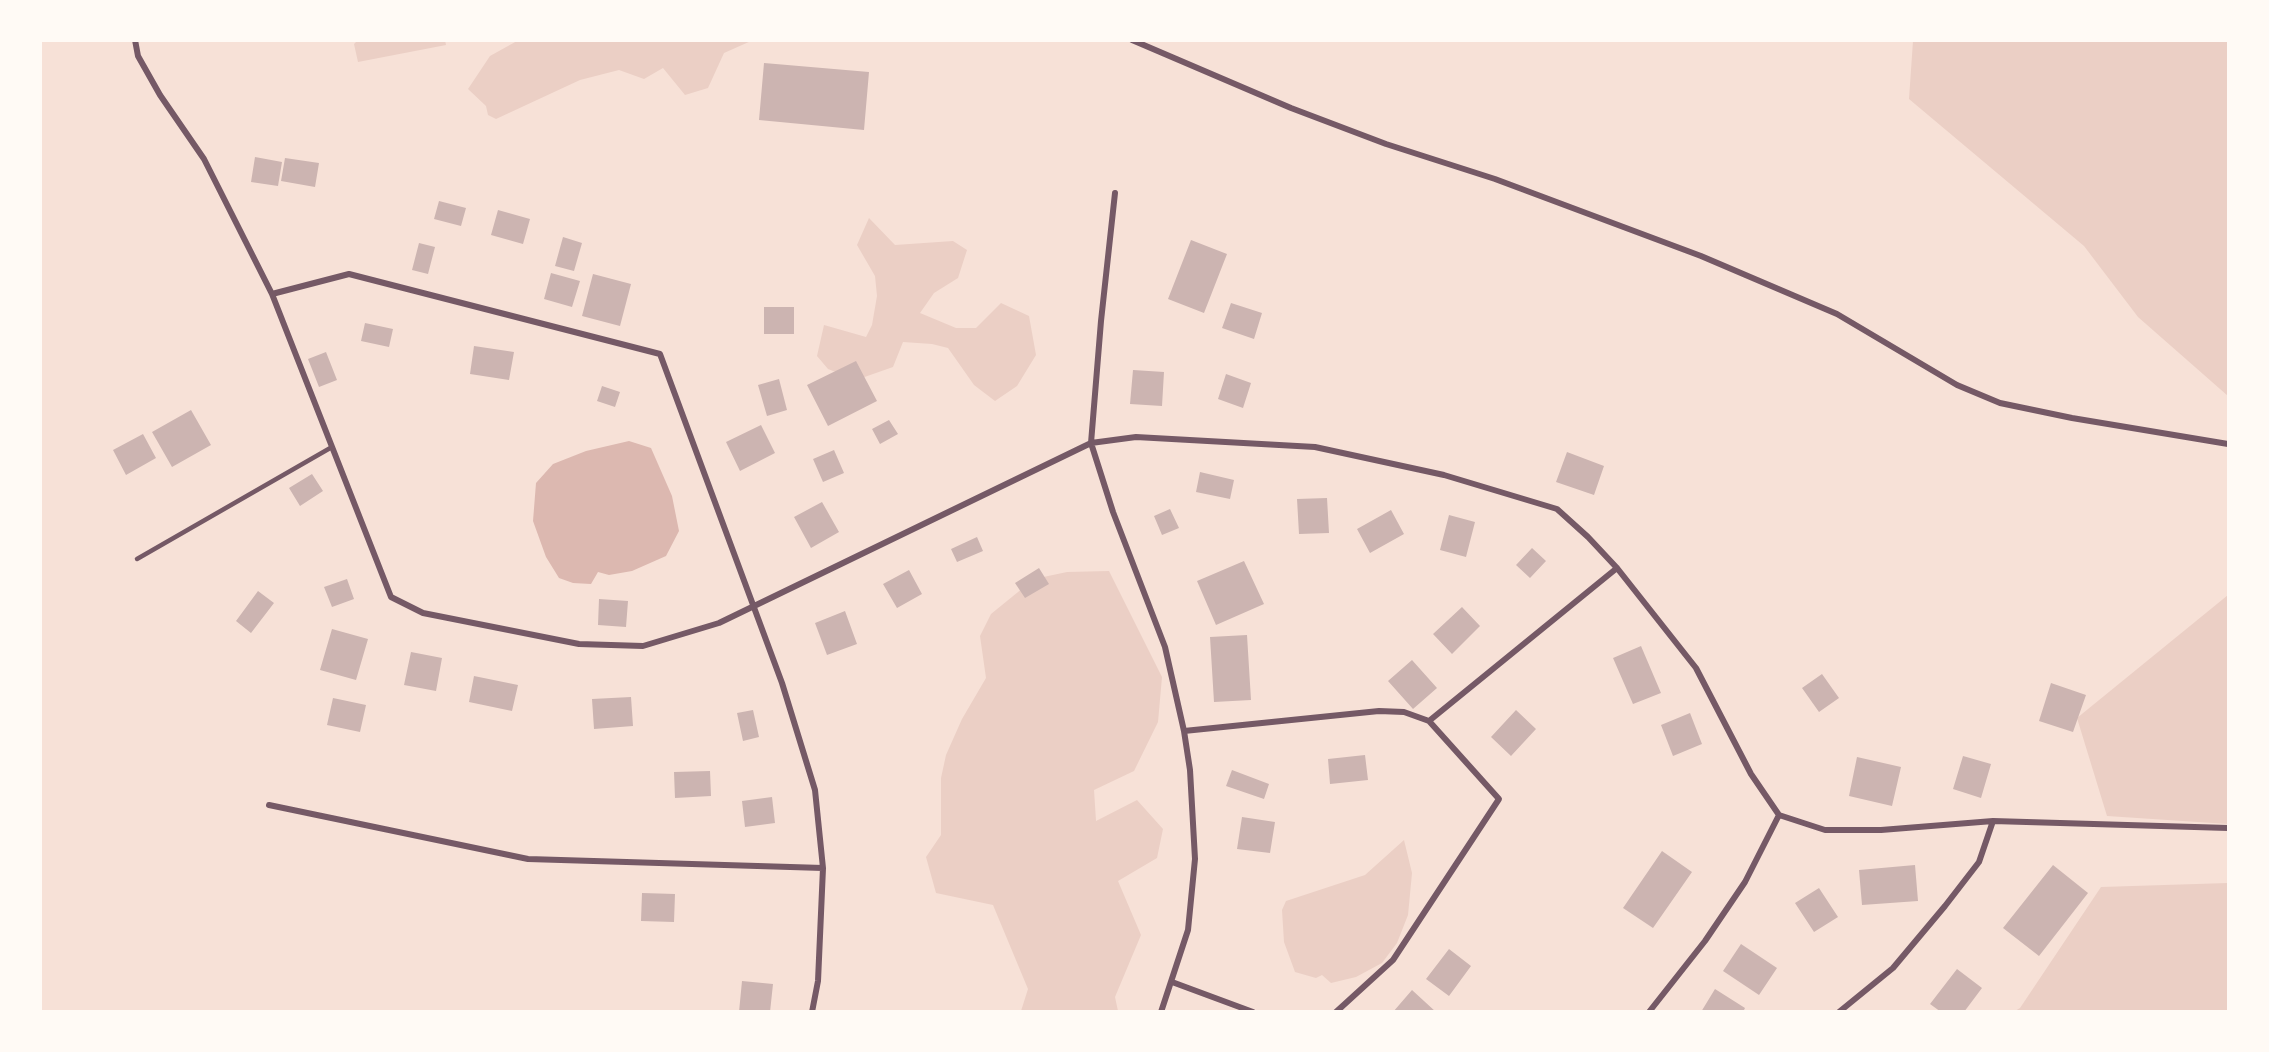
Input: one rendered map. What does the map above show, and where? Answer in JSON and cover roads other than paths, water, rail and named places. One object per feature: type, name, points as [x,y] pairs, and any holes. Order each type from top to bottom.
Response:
[{"type":"street","points":[[135,40],[138,56],[160,95],[204,159],[272,294],[391,597],[423,613],[579,644],[643,646],[719,623],[1091,444],[1137,437],[1315,447],[1444,475],[1557,509],[1617,568],[1696,668],[1751,774],[1779,815],[1825,830],[1881,830],[1993,821],[2229,828]]},
{"type":"street","points":[[1132,40],[1291,108],[1386,144],[1495,179],[1712,261],[1837,314],[1957,385],[2000,403],[2072,418],[2229,444]]},
{"type":"street","points":[[1115,193],[1091,444],[1113,512],[1165,646],[1184,731],[1190,770],[1195,859],[1188,930],[1161,1011]]},
{"type":"street","points":[[272,294],[349,274],[660,354],[782,683],[815,790],[823,868],[818,981],[812,1011]]},
{"type":"street","points":[[1429,721],[1617,568]]},
{"type":"street","points":[[1184,731],[1379,711],[1404,712],[1429,721],[1498,799],[1393,960],[1336,1011]]},
{"type":"street","points":[[269,806],[528,859],[823,868]]},
{"type":"street","points":[[1649,1011],[1705,941],[1745,882],[1779,815]]},
{"type":"street","points":[[1839,1011],[1893,968],[1945,906],[1979,862],[1993,821]]},
{"type":"street","points":[[1172,982],[1253,1011]]},
{"type":"lane","points":[[136,559],[332,447]]}]
